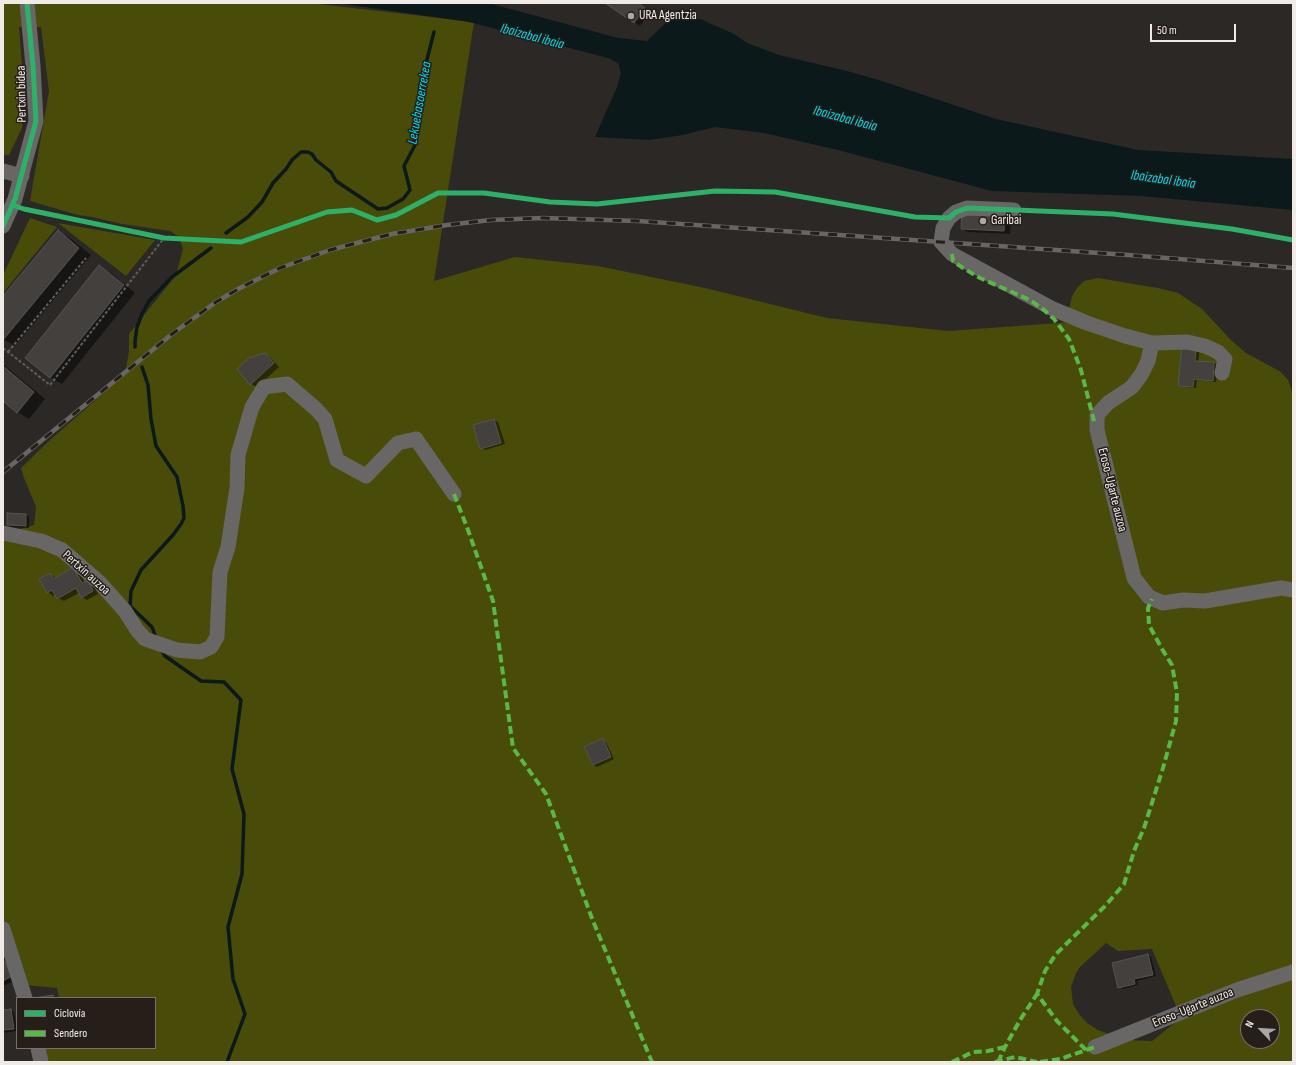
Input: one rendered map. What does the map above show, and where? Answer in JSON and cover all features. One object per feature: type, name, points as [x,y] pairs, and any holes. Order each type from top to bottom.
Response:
[{"type":"street","name":"Pertxin bidea","points":[[3,226],[15,199],[36,121],[27,3]]},
{"type":"street","points":[[3,171],[22,176]]},
{"type":"street","points":[[1014,210],[967,208],[956,212],[949,218],[943,228],[941,242],[952,254],[1053,309],[1087,323],[1125,336],[1152,343],[1187,342],[1205,346],[1218,352],[1226,359],[1222,373]]},
{"type":"street","name":"Eroso-Ugarte auzoa","points":[[1152,343],[1148,361],[1141,375],[1132,387],[1108,403],[1097,415],[1097,430],[1134,578],[1149,597],[1163,603],[1183,600],[1205,601],[1281,588],[1293,590]]},
{"type":"street","name":"Pertxin auzoa","points":[[3,533],[42,541],[62,550],[100,583],[125,611],[137,630],[145,639],[177,650],[200,652],[211,647],[217,637],[220,572],[228,547],[236,495],[238,455],[252,406],[264,387],[287,384],[316,409],[325,419],[337,460],[366,476],[398,443],[416,439],[454,494]]},
{"type":"street","points":[[3,929],[25,997]]},
{"type":"street","name":"Eroso-Ugarte auzoa","points":[[1095,1047],[1237,990],[1293,972]]},
{"type":"street","points":[[38,1049],[41,1062]]},
{"type":"path","points":[[3,348],[50,385],[164,238],[20,208],[18,215]]},
{"type":"path","points":[[8,352],[86,258]]},
{"type":"shaded area","points":[[3,3],[310,3],[474,22],[434,281],[515,257],[598,266],[705,288],[827,318],[948,331],[1072,322],[1069,309],[1072,296],[1084,281],[1098,278],[1158,288],[1178,293],[1202,309],[1231,340],[1246,353],[1281,372],[1288,380],[1293,399],[1293,1062],[48,1062],[45,1049],[156,1049],[156,997],[59,997],[57,988],[25,985],[3,924],[3,534],[34,525],[36,507],[21,468],[49,441],[125,374],[129,351],[129,334],[176,275],[183,249],[179,237],[170,231],[122,224],[78,215],[30,201],[49,91],[41,27],[19,27],[24,89],[22,128],[9,155],[3,155]],"holes":[[[1106,943],[1118,951],[1152,949],[1181,1018],[1152,1041],[1126,1040],[1098,1030],[1087,1023],[1073,1004],[1071,987],[1080,967]]]},
{"type":"shaded area","points":[[30,218],[57,227],[3,293],[3,275]]},
{"type":"shaded area","points":[[58,223],[155,240],[126,276]]},
{"type":"water","name":"Ibaizabal ibaia","points":[[337,3],[488,3],[618,38],[647,41],[679,10],[732,33],[747,43],[779,55],[882,81],[996,119],[1138,150],[1293,159],[1293,210],[1141,196],[992,191],[838,150],[764,133],[715,127],[683,135],[649,140],[595,137],[617,87],[621,73],[618,63],[608,58],[469,22]]},
{"type":"building","name":"URA Agentzia","points":[[605,3],[638,3],[645,8],[634,23]]},
{"type":"building","name":"Garibai","points":[[962,211],[1005,213],[1004,231],[961,229]]},
{"type":"building","points":[[58,230],[79,248],[3,340],[3,296]]},
{"type":"building","points":[[99,265],[124,285],[50,378],[25,358]]},
{"type":"building","points":[[1182,345],[1196,347],[1195,361],[1214,362],[1213,381],[1194,379],[1193,387],[1178,386]]},
{"type":"building","points":[[265,353],[274,363],[250,385],[237,369],[249,358]]},
{"type":"building","points":[[3,366],[34,392],[17,413],[3,401]]},
{"type":"building","points":[[494,419],[501,443],[480,449],[473,425]]},
{"type":"building","points":[[7,513],[26,514],[26,526],[7,525]]},
{"type":"building","points":[[73,567],[82,583],[88,580],[93,591],[81,598],[76,588],[57,599],[52,590],[47,593],[39,579],[50,573],[53,579]]},
{"type":"building","points":[[603,738],[611,757],[593,765],[584,747]]},
{"type":"building","points":[[1148,954],[1153,975],[1134,979],[1135,984],[1118,988],[1112,963]]},
{"type":"building","points":[[3,959],[12,976],[3,981]]},
{"type":"building","points":[[53,995],[54,997],[40,997]]},
{"type":"building","points":[[11,1009],[14,1029],[3,1030],[3,1010]]},
{"type":"waterway","name":"Lekuebasoerrekea","points":[[226,233],[248,217],[262,202],[273,183],[292,160],[301,152],[308,152],[312,154],[316,160],[331,172],[336,181],[378,209],[387,208],[403,199],[410,190],[404,166],[415,145],[414,134],[421,83],[434,32]]},
{"type":"waterway","name":"Lekuebasoerrekea","points":[[135,347],[137,327],[149,301],[172,277],[211,248]]},
{"type":"waterway","name":"Lekuebasoerrekea","points":[[142,367],[148,385],[151,419],[156,446],[177,477],[184,518],[173,535],[141,570],[131,591],[130,606],[152,627],[156,638]]},
{"type":"waterway","name":"Lekuebasoerrekea","points":[[162,651],[165,656],[201,681],[224,682],[241,700],[232,769],[244,814],[242,874],[228,927],[233,979],[245,1014],[227,1062]]},
{"type":"railway","points":[[3,472],[172,334],[216,302],[240,288],[280,268],[330,250],[392,234],[447,225],[491,220],[543,218],[638,221],[1293,268]]},
{"type":"marked path","points":[[952,254],[953,261],[963,268],[980,278],[1030,300],[1054,319],[1069,339],[1081,370],[1094,421]]},
{"type":"marked path","points":[[454,494],[493,601],[513,748],[546,794],[593,921],[652,1062]]},
{"type":"marked path","points":[[1086,1050],[1057,1021],[1037,994],[1045,971],[1056,954],[1106,905],[1124,884],[1163,768],[1176,721],[1177,693],[1172,665],[1149,625],[1148,608],[1152,599]]},
{"type":"marked path","points":[[998,1062],[1020,1020],[1037,994]]},
{"type":"marked path","points":[[952,1062],[973,1052],[988,1051],[1005,1047]]},
{"type":"marked path","points":[[1040,1062],[1060,1059],[1095,1047]]},
{"type":"marked path","points":[[995,1062],[1015,1057],[1037,1062]]},
{"type":"cycle path","points":[[3,226],[15,199],[36,121],[27,3]]},
{"type":"cycle path","points":[[12,205],[24,209],[164,238],[241,242],[327,212],[352,210],[377,220],[396,215],[438,193],[484,193],[550,202],[597,204],[715,191],[775,192],[915,217],[949,218],[956,212],[967,208],[1113,214],[1232,229],[1293,240]]},
{"type":"place","name":"URA Agentzia","points":[[631,16]]},
{"type":"place","name":"Garibai","points":[[983,221]]}]
